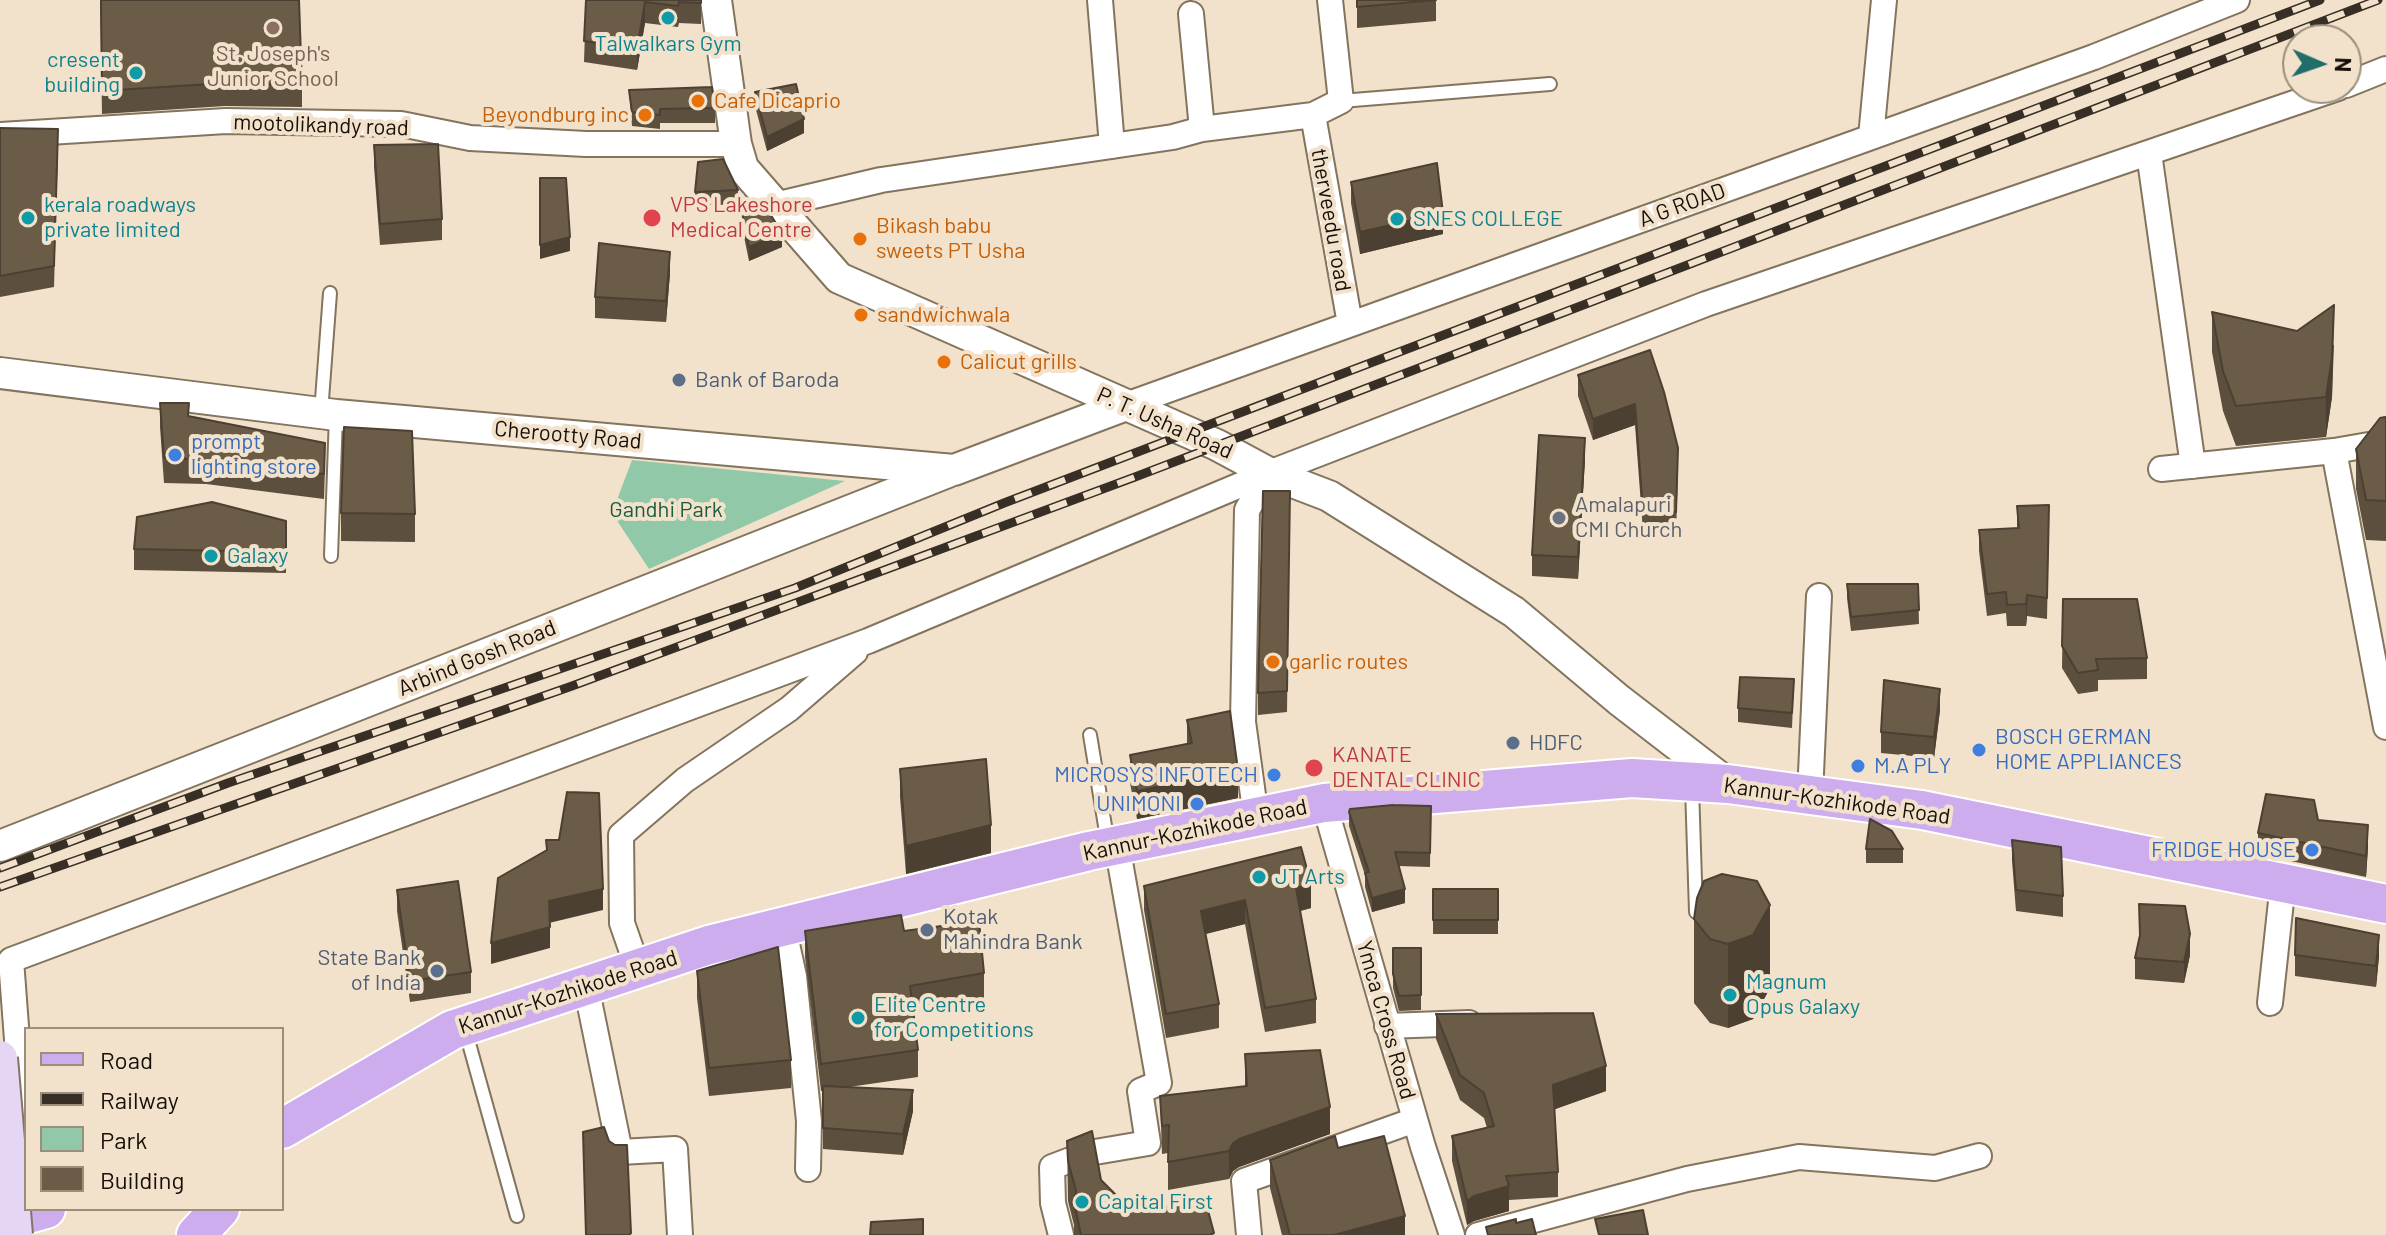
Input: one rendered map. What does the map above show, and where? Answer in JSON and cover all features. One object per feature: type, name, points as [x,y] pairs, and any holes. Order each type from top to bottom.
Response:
[{"type":"main road","name":"Kannur-Kozhikode Road","points":[[284,1128],[452,1030],[709,945],[1113,846],[1324,803],[1632,778],[1710,784],[1922,810],[2386,904]]},
{"type":"main road","points":[[0,1058],[24,1217]]},
{"type":"main road","points":[[196,1235],[218,1211]]},
{"type":"street","name":"P. T. Usha Road","points":[[716,0],[736,144],[743,168],[839,278],[1217,445],[1269,473],[1329,496],[1514,612],[1619,700],[1710,784]]},
{"type":"street","points":[[1100,0],[1112,146]]},
{"type":"street","points":[[775,205],[881,180],[1173,137],[1202,129],[1313,115],[1341,101],[1330,0]]},
{"type":"street","points":[[1871,137],[1884,0]]},
{"type":"street","name":"A G ROAD","points":[[1126,405],[2094,57],[2237,0]]},
{"type":"street","points":[[1191,14],[1202,129]]},
{"type":"street","points":[[2362,79],[2386,69]]},
{"type":"street","points":[[24,1132],[11,960],[868,641],[1269,473],[1706,304],[2291,104]]},
{"type":"street","name":"therveedu road","points":[[1313,115],[1350,324]]},
{"type":"street","name":"mootolikandy road","points":[[0,135],[226,121],[401,124],[470,138],[571,144],[736,144]]},
{"type":"street","points":[[2149,153],[2193,466]]},
{"type":"street","name":"Cherootty Road","points":[[0,373],[328,414],[954,470],[1126,405]]},
{"type":"street","points":[[2161,469],[2334,451],[2386,442]]},
{"type":"street","points":[[2334,451],[2386,727]]},
{"type":"street","name":"Arbind Gosh Road","points":[[0,846],[954,470]]},
{"type":"street","points":[[1256,817],[1243,722],[1247,510],[1269,473]]},
{"type":"street","points":[[1810,795],[1819,596]]},
{"type":"street","points":[[638,969],[622,923],[621,835],[685,780],[789,709],[868,641]]},
{"type":"street","name":"Ymca Cross Road","points":[[1324,803],[1387,1026],[1452,1235]]},
{"type":"street","points":[[1061,1235],[1053,1203],[1052,1167],[1089,1153],[1148,1143],[1140,1091],[1159,1083],[1113,846]]},
{"type":"street","points":[[2270,1003],[2283,883]]},
{"type":"street","points":[[783,926],[794,976],[809,1121],[808,1169]]},
{"type":"street","points":[[586,986],[620,1152],[675,1149],[680,1235]]},
{"type":"street","points":[[1387,1026],[1498,1022]]},
{"type":"street","points":[[1249,1235],[1244,1181],[1415,1120]]},
{"type":"street","points":[[1478,1235],[1687,1179],[1799,1157],[1935,1168],[1979,1156]]},
{"type":"lane","points":[[1341,101],[1550,84]]},
{"type":"lane","points":[[330,293],[328,414],[331,556]]},
{"type":"lane","points":[[1090,735],[1113,846]]},
{"type":"lane","points":[[1696,912],[1710,784]]},
{"type":"lane","points":[[465,1026],[517,1216]]},
{"type":"green space","name":"Gandhi Park","points":[[632,460],[845,481],[649,569],[612,513]]},
{"type":"building","points":[[101,0],[299,0],[302,85],[225,83],[102,91]]},
{"type":"building","points":[[586,0],[701,0],[701,3],[679,2],[678,6],[645,2],[637,49],[584,41]]},
{"type":"building","points":[[1357,0],[1436,0],[1357,7]]},
{"type":"building","points":[[796,84],[804,119],[767,137],[755,92]]},
{"type":"building","points":[[712,87],[715,108],[660,109],[660,115],[632,112],[629,90]]},
{"type":"building","name":"kerala roadways private limited","points":[[0,128],[58,129],[54,266],[0,276]]},
{"type":"building","points":[[438,144],[442,219],[380,224],[374,145]]},
{"type":"building","points":[[723,159],[738,190],[695,192],[698,162]]},
{"type":"building","points":[[1437,163],[1443,213],[1360,232],[1351,182]]},
{"type":"building","points":[[540,178],[566,178],[570,237],[540,245]]},
{"type":"building","points":[[767,209],[782,233],[749,247],[742,212]]},
{"type":"building","points":[[599,243],[670,252],[666,301],[595,297]]},
{"type":"building","points":[[2334,305],[2332,357],[2326,397],[2236,406],[2223,371],[2212,312],[2297,331]]},
{"type":"building","points":[[1650,350],[1678,448],[1676,512],[1643,511],[1635,404],[1593,419],[1578,375]]},
{"type":"building","points":[[160,403],[189,403],[188,416],[325,443],[324,474],[164,458]]},
{"type":"building","points":[[2385,417],[2386,501],[2366,500],[2356,449],[2380,418]]},
{"type":"building","points":[[344,427],[412,431],[415,514],[341,513]]},
{"type":"building","name":"Amalapuri CMI Church","points":[[1539,435],[1585,438],[1578,557],[1532,555]]},
{"type":"building","name":"garlic routes","points":[[1263,491],[1290,491],[1287,691],[1258,693]]},
{"type":"building","points":[[212,502],[286,521],[286,552],[134,549],[137,517]]},
{"type":"building","points":[[2049,505],[2047,598],[2027,595],[2026,604],[2007,605],[2006,592],[1987,594],[1979,530],[2019,528],[2017,506]]},
{"type":"building","points":[[1847,584],[1918,584],[1919,610],[1851,617]]},
{"type":"building","points":[[2063,599],[2137,599],[2147,658],[2096,659],[2098,670],[2078,673],[2062,646]]},
{"type":"building","points":[[1740,677],[1794,679],[1792,713],[1738,708]]},
{"type":"building","points":[[1884,680],[1940,689],[1934,737],[1881,732]]},
{"type":"building","points":[[1230,711],[1238,770],[1137,791],[1130,755],[1192,743],[1187,720]]},
{"type":"building","points":[[986,759],[991,825],[906,846],[900,769]]},
{"type":"building","points":[[567,792],[599,793],[603,889],[549,901],[550,927],[491,943],[498,878],[547,850],[546,840],[559,840]]},
{"type":"building","points":[[2266,794],[2314,800],[2318,820],[2368,825],[2366,856],[2258,833]]},
{"type":"building","points":[[1393,805],[1431,806],[1430,853],[1395,852],[1405,889],[1372,898],[1365,873],[1369,872],[1349,812],[1350,809]]},
{"type":"building","points":[[1870,819],[1892,831],[1903,849],[1866,849]]},
{"type":"building","points":[[2012,840],[2061,847],[2063,896],[2016,890]]},
{"type":"building","points":[[1301,847],[1311,884],[1296,888],[1316,999],[1265,1008],[1245,900],[1201,911],[1219,1004],[1166,1014],[1144,886]]},
{"type":"building","points":[[1722,874],[1757,881],[1770,905],[1753,935],[1728,944],[1710,939],[1694,919],[1697,898],[1704,881]]},
{"type":"building","name":"State Bank of India","points":[[458,881],[471,972],[410,981],[397,890]]},
{"type":"building","points":[[1433,889],[1498,889],[1498,920],[1433,920]]},
{"type":"building","points":[[2139,904],[2185,906],[2190,934],[2184,962],[2135,958],[2140,935]]},
{"type":"building","points":[[901,915],[904,931],[979,921],[984,973],[910,986],[918,1050],[821,1064],[805,931]]},
{"type":"building","points":[[2296,918],[2379,935],[2376,966],[2295,955]]},
{"type":"building","points":[[778,947],[791,1060],[709,1068],[697,971]]},
{"type":"building","points":[[1393,948],[1421,948],[1421,995],[1399,996],[1393,974]]},
{"type":"building","points":[[1593,1013],[1606,1066],[1553,1085],[1558,1172],[1506,1176],[1509,1186],[1467,1201],[1452,1136],[1494,1126],[1484,1093],[1460,1075],[1436,1014]]},
{"type":"building","points":[[1320,1050],[1330,1107],[1239,1139],[1229,1151],[1168,1162],[1169,1125],[1162,1126],[1160,1096],[1247,1086],[1245,1054]]},
{"type":"building","points":[[823,1086],[913,1090],[903,1134],[823,1128]]},
{"type":"building","points":[[604,1127],[609,1141],[615,1145],[627,1145],[629,1235],[586,1235],[583,1132]]},
{"type":"building","points":[[1092,1131],[1101,1180],[1122,1201],[1156,1207],[1206,1203],[1214,1233],[1081,1235],[1067,1141]]},
{"type":"building","points":[[1335,1136],[1338,1148],[1384,1136],[1405,1216],[1334,1235],[1290,1235],[1270,1160]]},
{"type":"building","points":[[1643,1210],[1648,1235],[1599,1235],[1595,1219]]},
{"type":"building","points":[[923,1219],[923,1235],[870,1235],[871,1222]]},
{"type":"building","points":[[1516,1219],[1516,1223],[1532,1219],[1536,1235],[1488,1235],[1486,1227]]},
{"type":"railway","points":[[0,868],[228,783],[795,588],[1004,503],[2320,0]]},
{"type":"railway","points":[[0,887],[572,686],[1135,477],[2378,0]]},
{"type":"place","name":"Talwalkars Gym","points":[[668,18]]},
{"type":"place","name":"St. Joseph's Junior School","points":[[273,28]]},
{"type":"place","name":"cresent building","points":[[136,73]]},
{"type":"place","name":"Cafe Dicaprio","points":[[698,101]]},
{"type":"place","name":"Beyondburg inc","points":[[645,115]]},
{"type":"place","name":"kerala roadways private limited","points":[[28,218]]},
{"type":"place","name":"VPS Lakeshore Medical Centre","points":[[652,218]]},
{"type":"place","name":"SNES COLLEGE","points":[[1397,219]]},
{"type":"place","name":"Bikash babu sweets PT Usha","points":[[860,239]]},
{"type":"place","name":"sandwichwala","points":[[861,315]]},
{"type":"place","name":"Calicut grills","points":[[944,362]]},
{"type":"place","name":"Bank of Baroda","points":[[679,380]]},
{"type":"place","name":"prompt lighting store","points":[[175,455]]},
{"type":"place","name":"Amalapuri CMI Church","points":[[1559,518]]},
{"type":"place","name":"Galaxy","points":[[211,556]]},
{"type":"place","name":"garlic routes","points":[[1273,662]]},
{"type":"place","name":"HDFC","points":[[1513,743]]},
{"type":"place","name":"BOSCH GERMAN HOME APPLIANCES","points":[[1979,750]]},
{"type":"place","name":"M.A PLY","points":[[1858,766]]},
{"type":"place","name":"KANATE DENTAL CLINIC","points":[[1314,768]]},
{"type":"place","name":"MICROSYS INFOTECH","points":[[1274,775]]},
{"type":"place","name":"UNIMONI","points":[[1197,804]]},
{"type":"place","name":"FRIDGE HOUSE","points":[[2312,850]]},
{"type":"place","name":"JT Arts","points":[[1259,877]]},
{"type":"place","name":"Kotak Mahindra Bank","points":[[927,930]]},
{"type":"place","name":"State Bank of India","points":[[437,971]]},
{"type":"place","name":"Magnum Opus Galaxy","points":[[1730,995]]},
{"type":"place","name":"Elite Centre for Competitions","points":[[858,1018]]},
{"type":"place","name":"Capital First","points":[[1082,1202]]}]
